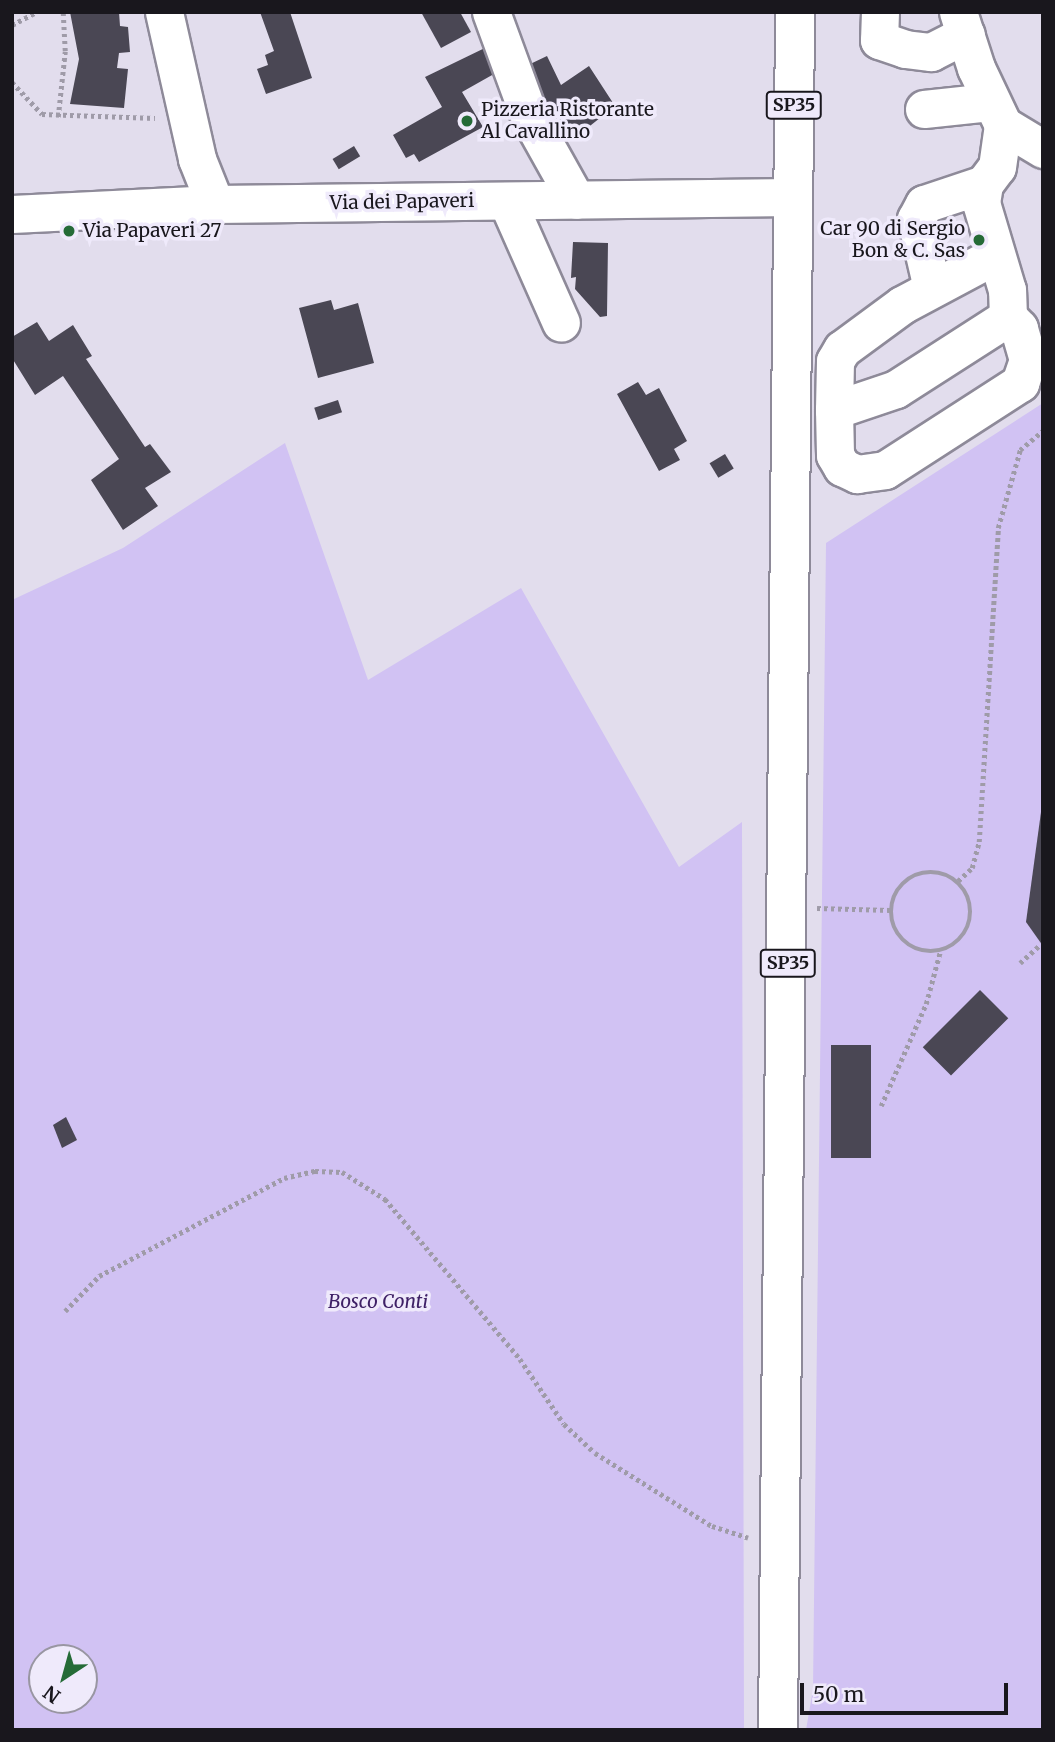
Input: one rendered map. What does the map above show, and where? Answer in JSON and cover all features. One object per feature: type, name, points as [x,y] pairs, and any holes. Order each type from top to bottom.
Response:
[{"type":"main road","name":"SP35","points":[[778,1730],[789,907],[795,12]]},
{"type":"street","points":[[164,12],[187,118],[215,204]]},
{"type":"street","points":[[491,12],[529,116],[576,200]]},
{"type":"street","points":[[880,12],[879,40],[905,49],[932,51],[962,23],[996,114],[997,167],[984,184],[981,203],[994,257],[1007,290],[1008,317],[1019,328],[1028,360],[1020,383],[885,470],[857,474],[842,467],[835,455],[834,410],[835,361],[842,349],[932,288],[994,257]]},
{"type":"street","points":[[924,109],[996,114],[1042,150]]},
{"type":"street","points":[[932,288],[916,219],[924,204],[984,184]]},
{"type":"street","name":"Via dei Papaveri","points":[[12,214],[215,204],[793,197]]},
{"type":"street","points":[[506,201],[561,323]]},
{"type":"street","points":[[834,410],[896,388],[1008,317]]},
{"type":"path","points":[[12,24],[36,12]]},
{"type":"path","points":[[58,117],[65,51],[63,12]]},
{"type":"path","points":[[12,82],[42,114],[58,117],[187,118]]},
{"type":"path","points":[[958,881],[972,868],[979,842],[998,528],[1020,450],[1043,431]]},
{"type":"path","points":[[881,1106],[926,1004],[940,952],[966,933],[971,915],[967,894],[958,881],[943,873],[914,875],[901,883],[890,910],[896,933],[916,950],[940,952]]},
{"type":"path","points":[[789,907],[890,910]]},
{"type":"path","points":[[1020,963],[1041,944]]},
{"type":"path","points":[[65,1311],[99,1276],[284,1178],[315,1171],[342,1172],[385,1199],[520,1359],[564,1424],[595,1453],[712,1526],[744,1537],[780,1541]]},
{"type":"green space","points":[[1043,403],[1043,1730],[806,1730],[813,1689],[826,543]]},
{"type":"green space","name":"Bosco Conti","points":[[285,443],[368,680],[521,588],[679,867],[742,822],[744,1730],[12,1730],[12,600],[123,548]]},
{"type":"building","points":[[70,12],[119,12],[120,26],[128,27],[130,52],[119,53],[117,68],[128,69],[124,108],[70,104],[79,59]]},
{"type":"building","points":[[260,12],[290,12],[312,78],[266,94],[257,69],[268,65],[265,55],[274,51]]},
{"type":"building","points":[[421,12],[460,12],[471,32],[441,48]]},
{"type":"building","points":[[491,45],[501,70],[462,92],[483,127],[419,162],[414,154],[406,158],[393,135],[442,107],[425,77]]},
{"type":"building","points":[[547,56],[561,85],[589,66],[615,106],[571,141],[551,112],[545,118],[526,66]]},
{"type":"building","points":[[354,146],[360,156],[339,169],[333,159]]},
{"type":"building","points":[[573,242],[608,243],[607,316],[600,317],[575,289],[576,277],[571,278]]},
{"type":"building","points":[[331,300],[334,310],[358,303],[374,363],[318,378],[299,308]]},
{"type":"building","points":[[37,322],[49,341],[73,325],[92,356],[86,359],[145,447],[150,444],[171,472],[145,488],[158,506],[123,530],[91,480],[119,459],[63,376],[35,395],[12,358],[12,337]]},
{"type":"building","points":[[638,382],[646,395],[659,388],[687,441],[674,449],[680,460],[659,471],[617,394]]},
{"type":"building","points":[[338,400],[342,412],[318,420],[314,408]]},
{"type":"building","points":[[725,454],[734,469],[718,478],[710,463]]},
{"type":"building","points":[[1043,812],[1043,946],[1026,922]]},
{"type":"building","points":[[980,990],[1008,1018],[951,1076],[923,1047]]},
{"type":"building","points":[[831,1045],[871,1045],[871,1158],[831,1158]]},
{"type":"building","points":[[66,1117],[77,1140],[62,1148],[53,1125]]},
{"type":"place","name":"Pizzeria Ristorante Al Cavallino","points":[[467,121]]},
{"type":"place","name":"Via Papaveri 27","points":[[69,231]]},
{"type":"place","name":"Car 90 di Sergio Bon & C. Sas","points":[[979,240]]}]
